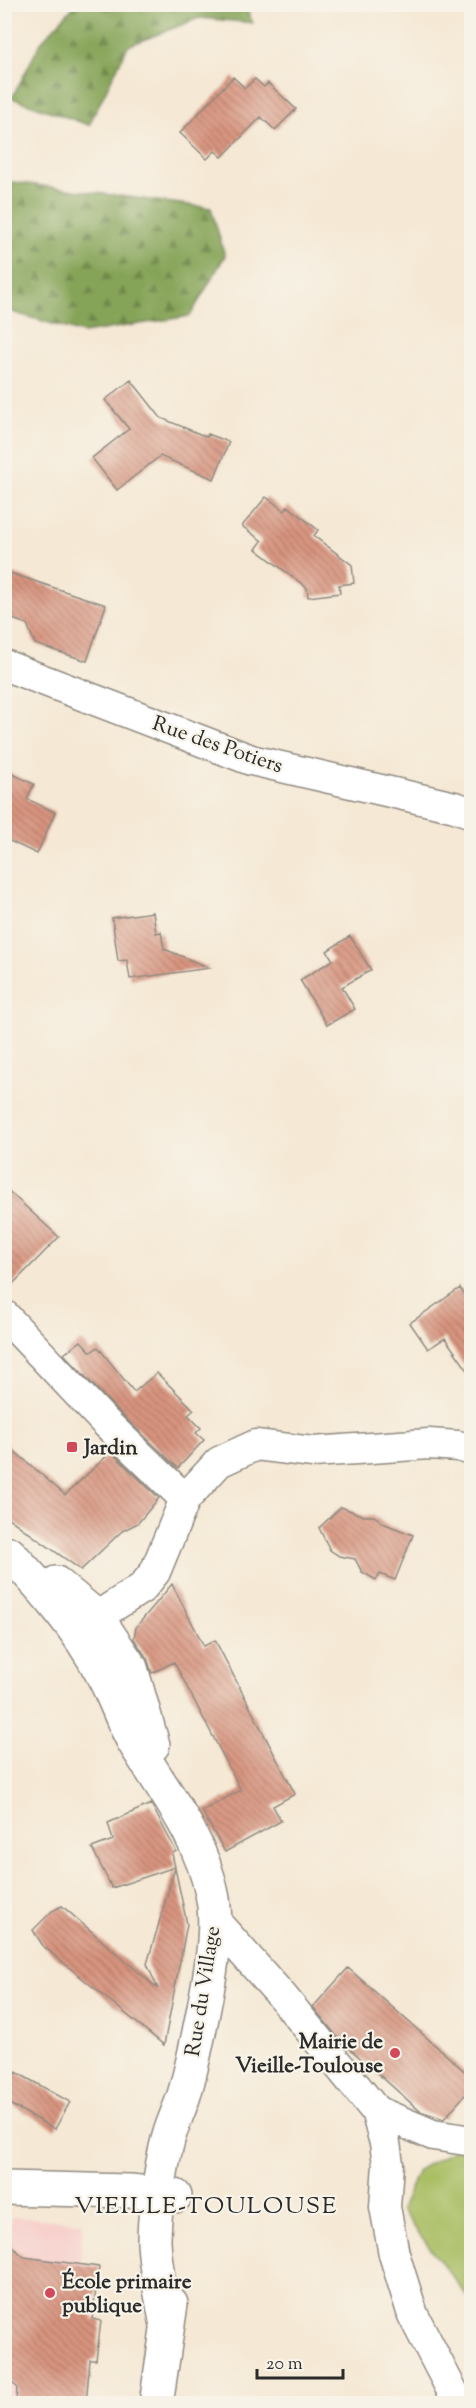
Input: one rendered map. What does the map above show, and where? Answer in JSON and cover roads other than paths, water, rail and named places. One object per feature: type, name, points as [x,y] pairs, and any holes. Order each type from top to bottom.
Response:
[{"type":"street","name":"Rue des Potiers","points":[[4,665],[251,760],[455,807],[471,813]]},
{"type":"street","points":[[4,1315],[104,1421],[185,1499]]},
{"type":"street","points":[[86,1624],[142,1588],[155,1572],[185,1499],[219,1462],[256,1445],[313,1452],[429,1444],[458,1446],[471,1450]]},
{"type":"street","name":"Rue du Village","points":[[7,1552],[50,1596],[86,1624],[101,1671],[133,1740],[164,1787],[195,1843],[208,1876],[213,1897],[214,1920],[206,2000],[184,2096],[169,2136],[167,2195],[154,2240],[166,2326],[156,2403]]},
{"type":"street","points":[[214,1920],[282,1996],[376,2111],[386,2143],[388,2164],[386,2207],[394,2254],[413,2315],[459,2403]]},
{"type":"street","points":[[376,2111],[434,2135],[471,2141]]},
{"type":"street","points":[[4,2187],[106,2190],[167,2195]]},
{"type":"place","name":"Jardin","points":[[72,1447]]},
{"type":"place","name":"Mairie de Vieille-Toulouse","points":[[395,2053]]},
{"type":"place","name":"École primaire publique","points":[[50,2293]]},
{"type":"district","name":"VIEILLE-TOULOUSE","points":[[206,2205]]}]
